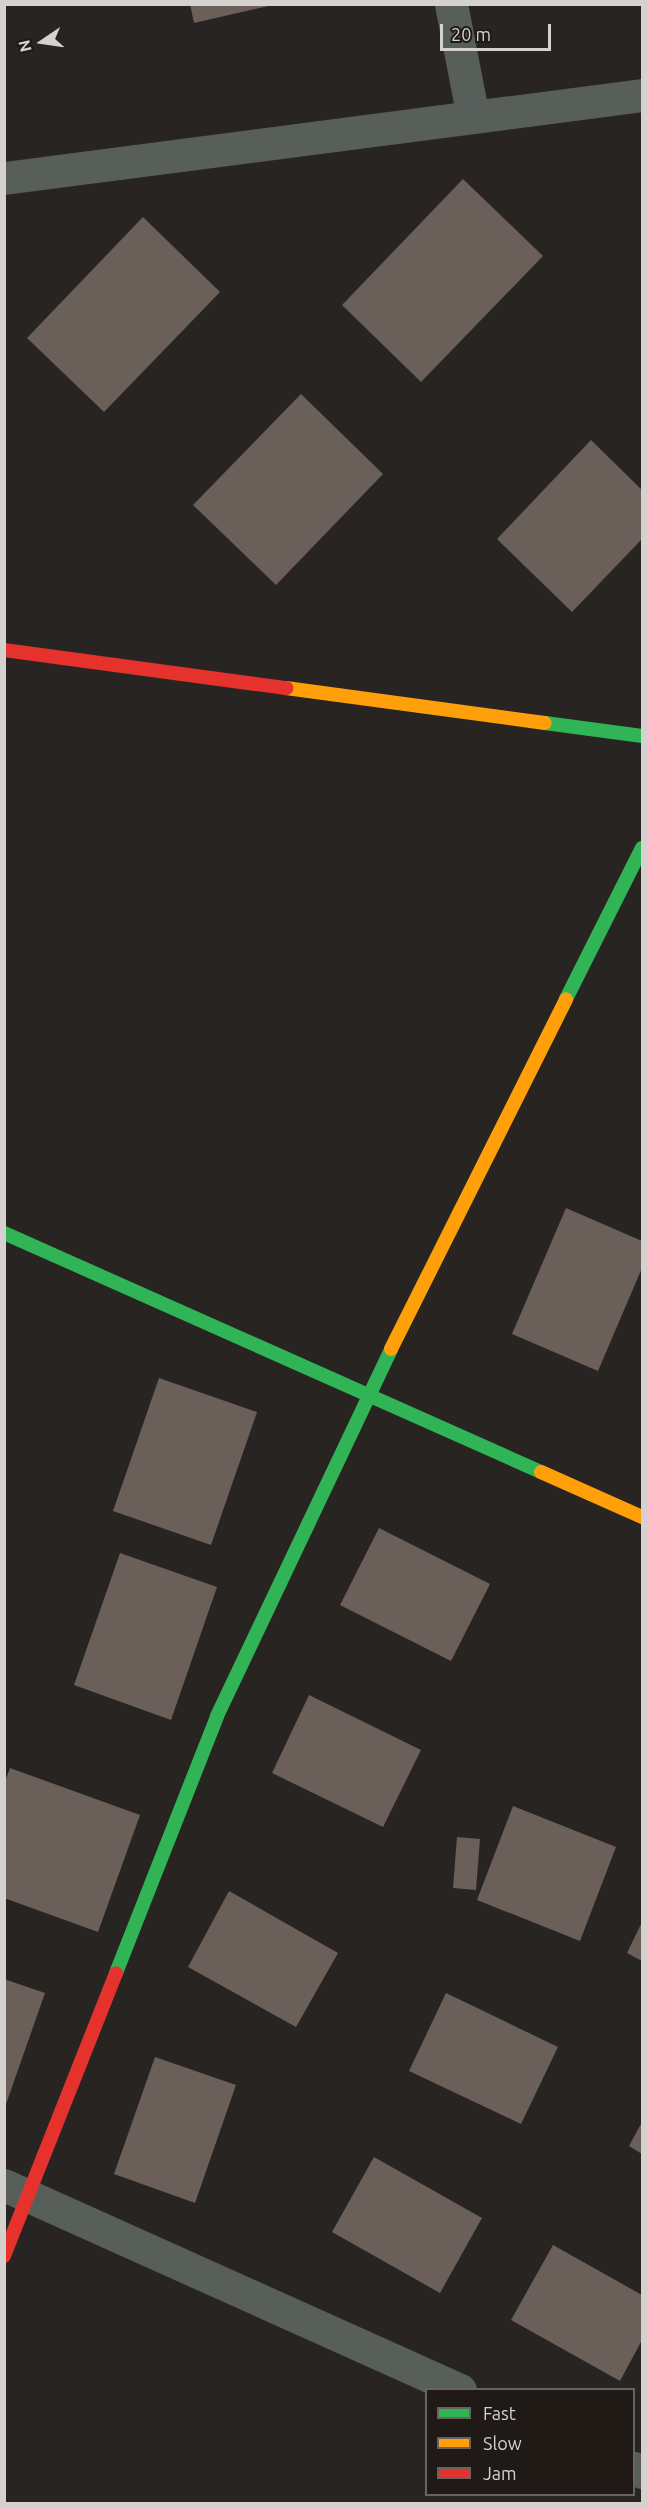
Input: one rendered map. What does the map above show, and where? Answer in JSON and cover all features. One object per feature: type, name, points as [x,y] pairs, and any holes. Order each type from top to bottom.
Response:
[{"type":"street","points":[[451,4],[472,117]]},
{"type":"street","points":[[4,178],[642,95]]},
{"type":"street","points":[[4,650],[642,736]]},
{"type":"street","points":[[4,2256],[17,2190],[217,1716],[368,1394],[642,848]]},
{"type":"street","points":[[4,1233],[642,1517]]},
{"type":"street","points":[[17,2190],[456,2388]]},
{"type":"building","points":[[190,4],[273,4],[273,5],[194,23]]},
{"type":"building","points":[[463,179],[543,256],[421,382],[342,305]]},
{"type":"building","points":[[143,217],[220,292],[104,412],[27,338]]},
{"type":"building","points":[[301,394],[383,474],[276,585],[193,505]]},
{"type":"building","points":[[591,440],[642,490],[642,539],[572,612],[497,539]]},
{"type":"building","points":[[566,1208],[642,1241],[642,1268],[598,1371],[512,1334]]},
{"type":"building","points":[[159,1378],[257,1412],[211,1545],[113,1511]]},
{"type":"building","points":[[379,1528],[490,1584],[451,1661],[340,1605]]},
{"type":"building","points":[[120,1553],[217,1587],[171,1720],[74,1685]]},
{"type":"building","points":[[309,1695],[421,1750],[383,1827],[272,1773]]},
{"type":"building","points":[[10,1768],[140,1815],[98,1932],[4,1898],[4,1784]]},
{"type":"building","points":[[513,1806],[616,1847],[580,1941],[477,1900]]},
{"type":"building","points":[[457,1837],[480,1839],[476,1890],[453,1888]]},
{"type":"building","points":[[229,1891],[338,1953],[296,2027],[188,1967]]},
{"type":"building","points":[[642,1922],[642,1961],[627,1953]]},
{"type":"building","points":[[4,1979],[45,1993],[5,2107],[4,2107]]},
{"type":"building","points":[[446,1993],[558,2047],[521,2124],[409,2071]]},
{"type":"building","points":[[155,2057],[236,2085],[195,2203],[114,2174]]},
{"type":"building","points":[[642,2122],[642,2154],[629,2146]]},
{"type":"building","points":[[374,2157],[482,2218],[440,2293],[332,2232]]},
{"type":"building","points":[[553,2245],[642,2295],[642,2340],[620,2381],[511,2320]]},
{"type":"traffic: fast","points":[[545,723],[642,736]]},
{"type":"traffic: fast","points":[[566,999],[642,848]]},
{"type":"traffic: fast","points":[[4,1233],[541,1472]]},
{"type":"traffic: fast","points":[[116,1973],[217,1716],[391,1349]]},
{"type":"traffic: slow","points":[[286,688],[545,723]]},
{"type":"traffic: slow","points":[[391,1349],[566,999]]},
{"type":"traffic: slow","points":[[541,1472],[642,1517]]},
{"type":"traffic: jam","points":[[4,650],[286,688]]},
{"type":"traffic: jam","points":[[4,2256],[116,1973]]}]
